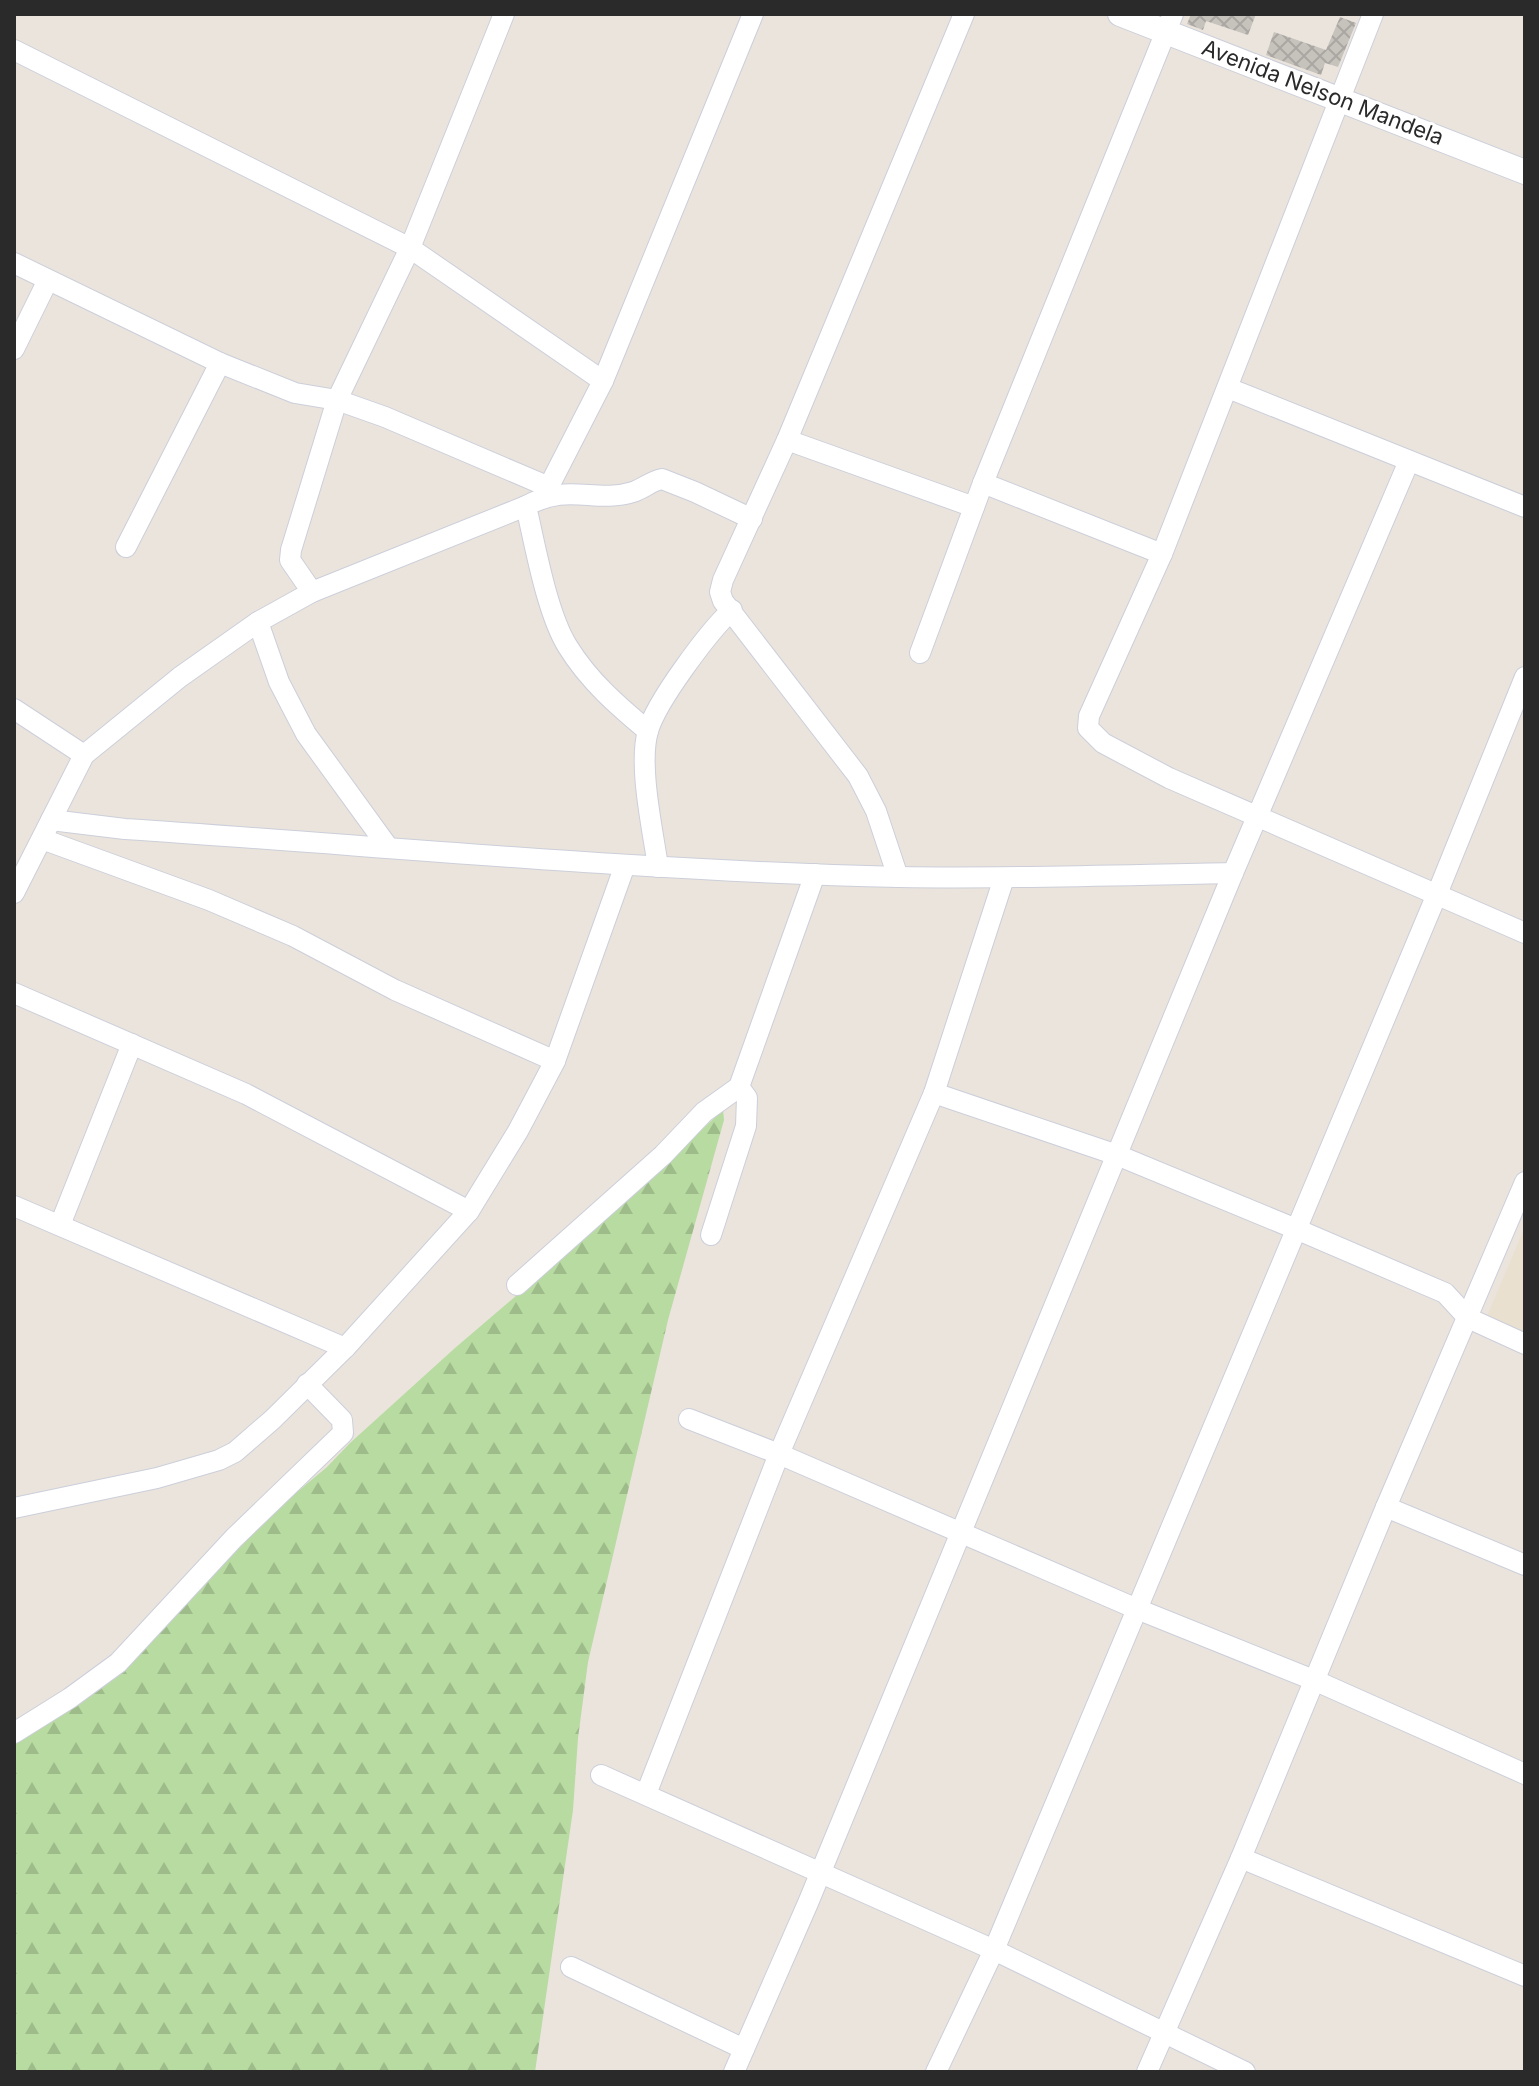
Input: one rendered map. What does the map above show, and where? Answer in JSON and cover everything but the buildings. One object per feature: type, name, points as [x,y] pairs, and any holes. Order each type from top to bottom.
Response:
[{"type":"street","points":[[312,592],[290,560],[291,550],[337,400],[410,248],[504,14]]},
{"type":"street","points":[[14,893],[84,755],[180,677],[258,622],[312,592],[526,506],[546,491],[603,381],[753,14]]},
{"type":"street","points":[[898,877],[876,811],[858,776],[723,601],[720,592],[787,440],[964,14]]},
{"type":"street","name":"Avenida Nelson Mandela","points":[[1120,14],[1170,23],[1341,98],[1525,172]]},
{"type":"street","points":[[1373,14],[1162,554],[1089,716],[1088,728],[1103,743],[1156,771],[1525,933]]},
{"type":"street","points":[[920,653],[983,483],[1170,23]]},
{"type":"street","points":[[14,50],[410,248],[603,381]]},
{"type":"street","points":[[14,263],[220,363],[295,393],[337,400],[385,417],[546,491],[615,494],[633,492],[662,479],[752,519]]},
{"type":"street","points":[[14,349],[48,280]]},
{"type":"street","points":[[126,547],[220,363]]},
{"type":"street","points":[[1228,388],[1525,507]]},
{"type":"street","points":[[787,440],[974,507]]},
{"type":"street","points":[[734,2072],[820,1874],[1233,873],[1409,461]]},
{"type":"street","points":[[983,483],[1162,554]]},
{"type":"street","points":[[526,506],[542,576],[567,646],[606,697],[648,731]]},
{"type":"street","points":[[658,867],[645,775],[648,731],[664,701],[713,628],[732,610]]},
{"type":"street","points":[[258,622],[279,682],[297,718],[388,847]]},
{"type":"street","points":[[936,2072],[994,1950],[1525,677]]},
{"type":"street","points":[[14,709],[84,755]]},
{"type":"street","points":[[51,820],[125,829],[658,867],[898,877],[1233,873]]},
{"type":"street","points":[[42,839],[209,900],[293,936],[395,990],[555,1061]]},
{"type":"street","points":[[14,1508],[157,1478],[219,1460],[235,1452],[272,1420],[345,1348],[469,1211],[518,1131],[555,1061],[625,865]]},
{"type":"street","points":[[517,1285],[663,1155],[704,1112],[739,1087],[815,874]]},
{"type":"street","points":[[646,1794],[779,1454],[934,1093],[1004,878]]},
{"type":"street","points":[[14,993],[246,1094],[469,1211]]},
{"type":"street","points":[[60,1225],[132,1044]]},
{"type":"street","points":[[711,1235],[746,1126],[747,1098],[739,1087]]},
{"type":"street","points":[[934,1093],[1117,1155],[1296,1229],[1445,1293],[1468,1318],[1525,1344]]},
{"type":"street","points":[[1147,2072],[1241,1858],[1525,1182]]},
{"type":"street","points":[[14,1206],[345,1348]]},
{"type":"street","points":[[14,1733],[118,1663],[234,1538],[343,1433],[342,1420],[307,1384]]},
{"type":"street","points":[[689,1419],[779,1454],[1137,1609],[1316,1681],[1525,1774]]},
{"type":"street","points":[[1386,1507],[1525,1565]]},
{"type":"street","points":[[601,1775],[994,1950],[1245,2072]]},
{"type":"street","points":[[1241,1858],[1525,1976]]},
{"type":"street","points":[[571,1967],[744,2049]]},
{"type":"shaded area","points":[[1525,1227],[1525,1338],[1485,1321]]},
{"type":"green space","points":[[723,1110],[724,1120],[668,1320],[588,1662],[573,1810],[535,2072],[14,2072],[14,1745],[125,1666],[278,1508],[327,1467],[455,1348],[600,1224]]}]
